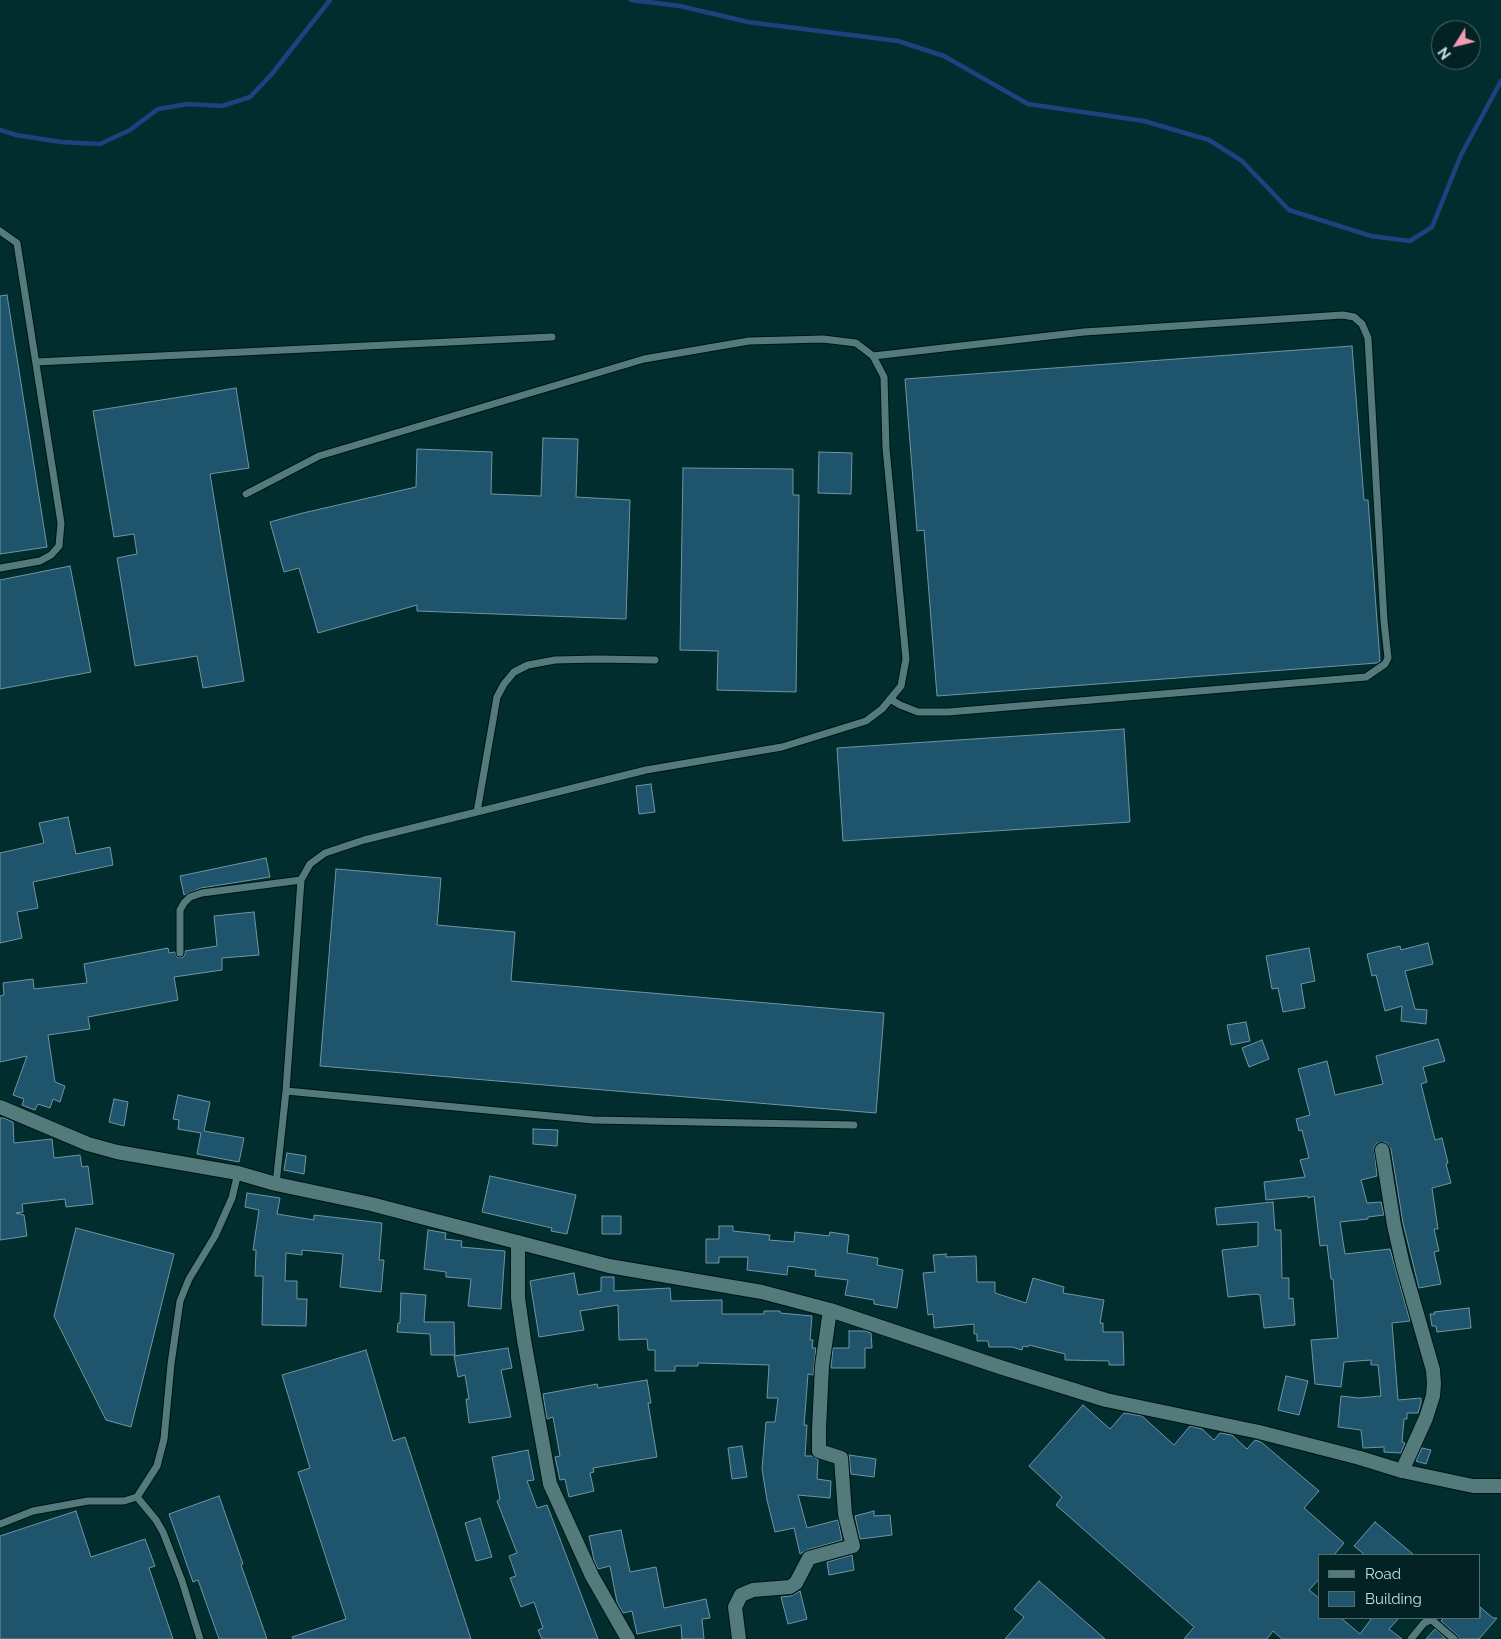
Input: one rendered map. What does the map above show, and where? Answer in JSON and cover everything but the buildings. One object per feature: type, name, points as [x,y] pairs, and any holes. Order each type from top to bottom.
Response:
[{"type":"street","points":[[0,1107],[88,1144],[117,1152],[238,1173],[276,1184],[371,1204],[609,1266],[762,1292],[830,1310],[1106,1400],[1258,1432],[1360,1458],[1402,1471],[1473,1486],[1501,1486]]},
{"type":"street","points":[[1382,1150],[1394,1225],[1433,1370],[1434,1384],[1433,1396],[1426,1418],[1402,1471]]},
{"type":"street","points":[[518,1242],[518,1298],[550,1484],[592,1576],[628,1639]]},
{"type":"street","points":[[739,1639],[735,1607],[741,1595],[753,1590],[790,1587],[796,1583],[809,1558],[853,1546],[845,1514],[841,1458],[820,1451],[818,1430],[822,1366],[830,1310]]},
{"type":"lane","points":[[0,231],[17,242],[61,523],[59,546],[51,555],[40,561],[0,568]]},
{"type":"lane","points":[[873,356],[1084,332],[1343,315],[1354,316],[1362,324],[1368,338],[1384,621],[1388,658],[1385,664],[1366,677],[948,712],[918,712],[890,699]]},
{"type":"lane","points":[[36,362],[552,336]]},
{"type":"lane","points":[[246,494],[319,456],[644,359],[749,341],[823,339],[856,343],[873,356],[884,377],[886,448],[906,659],[901,686],[882,709],[866,722],[782,747],[646,770],[364,840],[325,853],[310,864],[301,880],[286,1091],[276,1184]]},
{"type":"lane","points":[[477,812],[497,697],[504,684],[514,672],[528,665],[555,660],[655,660]]},
{"type":"lane","points":[[180,953],[180,910],[190,898],[202,893],[301,880]]},
{"type":"lane","points":[[286,1091],[592,1120],[854,1125]]},
{"type":"lane","points":[[0,1524],[33,1512],[88,1501],[124,1501],[137,1497],[157,1466],[164,1439],[171,1364],[180,1301],[189,1279],[215,1236],[232,1198],[238,1173]]},
{"type":"lane","points":[[137,1497],[156,1520],[163,1532],[182,1581],[200,1639]]},
{"type":"lane","points":[[1411,1639],[1424,1623],[1430,1620],[1434,1621],[1454,1639]]},
{"type":"waterway","points":[[0,130],[16,135],[61,142],[100,144],[130,130],[158,109],[188,104],[222,106],[250,97],[271,75],[330,0]]},
{"type":"waterway","points":[[631,0],[680,6],[748,22],[898,41],[944,56],[1028,104],[1144,121],[1209,140],[1242,161],[1289,210],[1371,236],[1410,241],[1432,227],[1461,155],[1501,81]]}]
